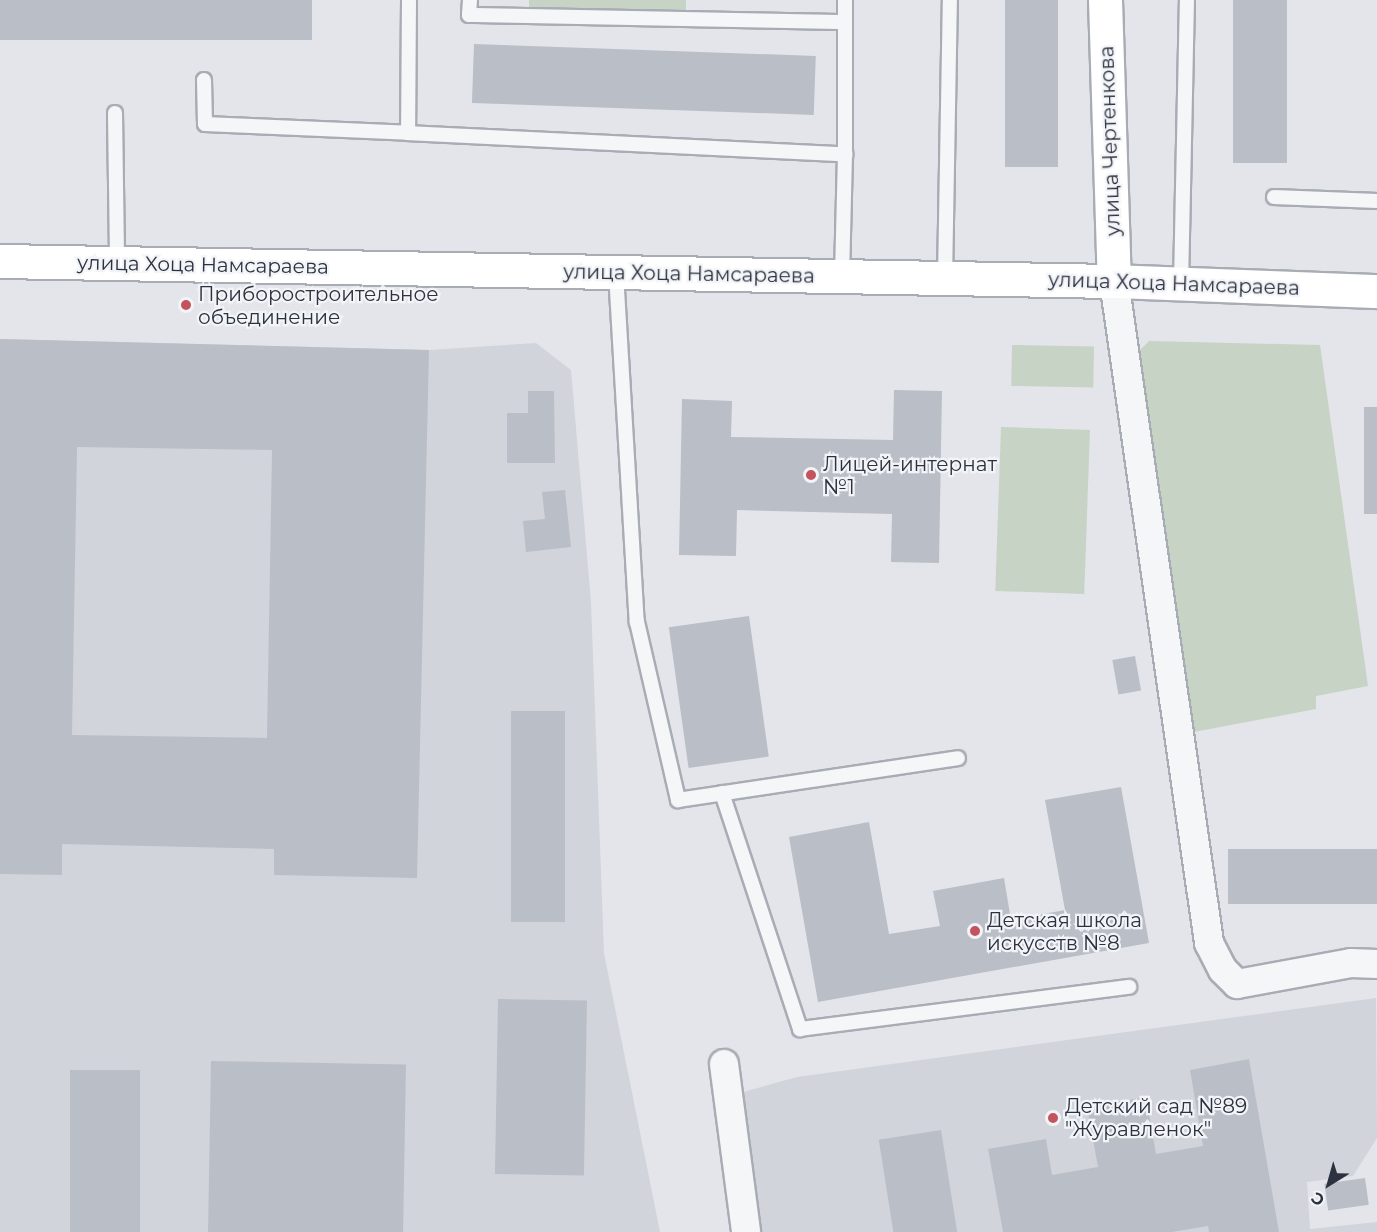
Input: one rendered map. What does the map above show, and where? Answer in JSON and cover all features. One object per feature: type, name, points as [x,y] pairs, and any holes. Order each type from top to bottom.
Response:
[{"type":"street","name":"улица Чертенкова","points":[[1105,0],[1114,281]]},
{"type":"street","name":"улица Хоца Намсараева","points":[[0,261],[1114,281],[1377,291]]},
{"type":"street","points":[[1114,281],[1209,943],[1222,970],[1237,984],[1351,963],[1377,964]]},
{"type":"street","points":[[724,1064],[746,1232]]},
{"type":"lane","points":[[408,133],[409,0]]},
{"type":"lane","points":[[470,0],[469,15],[845,22]]},
{"type":"lane","points":[[842,277],[845,0]]},
{"type":"lane","points":[[945,279],[950,0]]},
{"type":"lane","points":[[1181,284],[1187,0]]},
{"type":"lane","points":[[204,80],[205,124],[845,154]]},
{"type":"lane","points":[[115,113],[117,263]]},
{"type":"lane","points":[[1274,196],[1377,201]]},
{"type":"lane","points":[[616,273],[637,622],[678,800],[958,758]]},
{"type":"lane","points":[[722,793],[800,1029],[1129,987]]},
{"type":"shaded area","points":[[0,339],[429,350],[536,343],[571,370],[591,602],[604,953],[660,1232],[0,1232]]},
{"type":"shaded area","name":"Детский сад №89 \"Журавленок\"","points":[[1376,998],[1377,1138],[1353,1176],[1307,1182],[1310,1229],[1377,1222],[1377,1232],[749,1232],[726,1097],[797,1077]]},
{"type":"green space","points":[[529,0],[686,0],[686,10],[529,10]]},
{"type":"green space","points":[[1149,341],[1320,345],[1368,686],[1316,696],[1316,709],[1194,732],[1132,358]]},
{"type":"green space","points":[[1012,345],[1094,346],[1093,387],[1011,386]]},
{"type":"green space","points":[[1001,427],[1090,430],[1084,594],[995,591]]},
{"type":"building","points":[[0,0],[312,0],[312,40],[0,40]]},
{"type":"building","points":[[1005,0],[1058,0],[1058,167],[1005,167]]},
{"type":"building","points":[[1233,0],[1287,0],[1287,163],[1233,163]]},
{"type":"building","points":[[474,44],[816,56],[814,115],[472,103]]},
{"type":"building","points":[[0,339],[429,350],[417,878],[274,875],[274,849],[62,844],[62,875],[0,874]],"holes":[[[77,447],[272,450],[267,738],[72,735]]]},
{"type":"building","name":"Лицей-интернат №1","points":[[894,390],[942,391],[939,563],[891,562],[892,514],[737,510],[736,556],[679,555],[682,399],[732,401],[731,437],[893,440]]},
{"type":"building","points":[[528,391],[554,391],[555,463],[507,463],[507,413],[528,413]]},
{"type":"building","points":[[1364,407],[1377,407],[1377,514],[1364,514]]},
{"type":"building","points":[[565,490],[571,547],[526,552],[523,521],[545,519],[542,492]]},
{"type":"building","points":[[749,616],[769,757],[689,768],[669,627]]},
{"type":"building","points":[[1135,656],[1141,690],[1118,694],[1112,660]]},
{"type":"building","points":[[511,711],[565,711],[565,922],[511,922]]},
{"type":"building","points":[[1121,787],[1149,943],[818,1002],[789,837],[869,822],[889,934],[940,926],[933,891],[1004,878],[1011,920],[1065,910],[1045,800]]},
{"type":"building","points":[[1228,849],[1377,849],[1377,904],[1228,904]]},
{"type":"building","points":[[498,999],[587,1001],[584,1176],[495,1174]]},
{"type":"building","points":[[1249,1059],[1279,1232],[1209,1232],[1208,1226],[1172,1232],[1003,1232],[988,1149],[1046,1139],[1052,1175],[1098,1167],[1087,1107],[1146,1097],[1156,1154],[1203,1146],[1190,1070]]},
{"type":"building","points":[[211,1061],[406,1064],[403,1232],[208,1232]]},
{"type":"building","points":[[70,1070],[140,1070],[140,1232],[70,1232]]},
{"type":"building","points":[[941,1130],[957,1232],[893,1232],[879,1140]]},
{"type":"building","points":[[1365,1178],[1369,1205],[1328,1210],[1324,1184]]},
{"type":"place","name":"Приборостроительное объединение","points":[[186,305]]},
{"type":"place","name":"Лицей-интернат №1","points":[[811,475]]},
{"type":"place","name":"Детская школа искусств №8","points":[[975,931]]},
{"type":"place","name":"Детский сад №89 \"Журавленок\"","points":[[1053,1118]]}]
